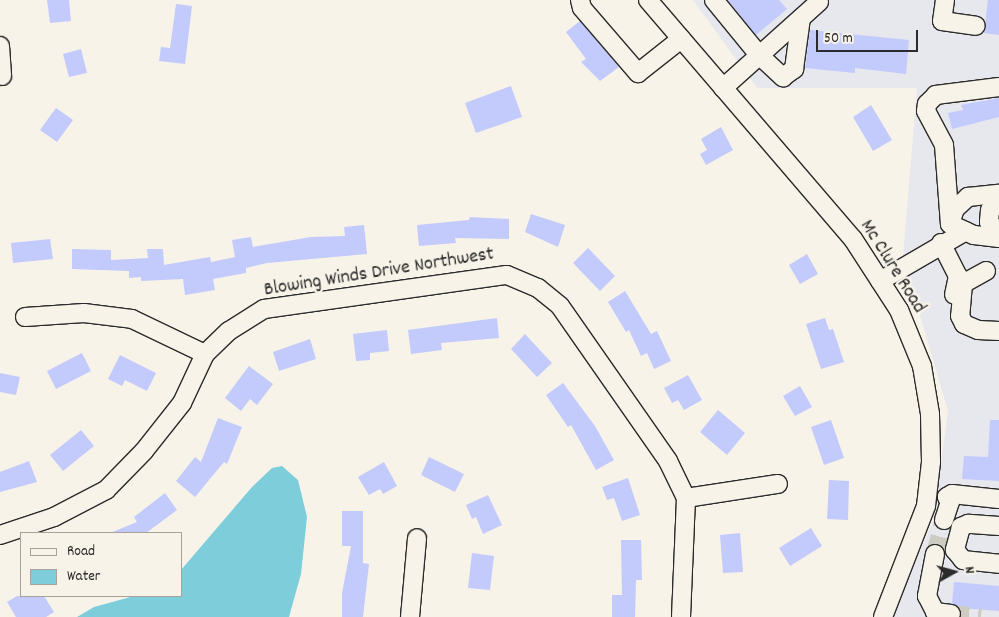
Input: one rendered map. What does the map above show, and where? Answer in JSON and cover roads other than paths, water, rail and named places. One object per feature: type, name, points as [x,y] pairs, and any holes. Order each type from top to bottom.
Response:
[{"type":"street","points":[[580,0],[582,8],[638,73],[681,40]]},
{"type":"street","name":"Mc Clure Road","points":[[648,0],[853,239],[899,310],[922,366],[930,414],[931,462],[926,506],[883,617]]},
{"type":"street","points":[[714,0],[759,55],[783,77],[794,69],[802,18]]},
{"type":"street","points":[[945,0],[942,21],[976,26]]},
{"type":"street","points":[[723,88],[819,2]]},
{"type":"street","points":[[0,46],[2,76]]},
{"type":"street","points":[[958,228],[944,145],[929,121],[927,104],[936,95],[999,87]]},
{"type":"street","points":[[958,228],[955,209],[968,197],[999,194]]},
{"type":"street","points":[[999,204],[990,210],[988,222],[999,233]]},
{"type":"street","points":[[958,228],[999,238]]},
{"type":"street","points":[[880,281],[941,243],[958,228]]},
{"type":"street","points":[[941,243],[958,276],[950,317]]},
{"type":"street","points":[[986,271],[964,284],[960,316],[964,324],[971,327],[999,331]]},
{"type":"street","name":"Blowing Winds Drive Northwest","points":[[0,535],[54,517],[106,490],[144,450],[182,403],[205,354],[229,331],[264,309],[507,276],[538,288],[560,306],[668,461],[686,498],[681,617]]},
{"type":"street","points":[[25,317],[84,313],[132,319],[205,354]]},
{"type":"street","points":[[686,498],[778,484]]},
{"type":"street","points":[[940,519],[950,502],[947,497],[962,493],[999,499]]},
{"type":"street","points":[[999,526],[968,524],[961,528],[955,550],[963,560],[999,564]]},
{"type":"street","points":[[410,617],[417,538]]},
{"type":"street","points":[[927,617],[921,610],[918,593],[932,552],[927,596],[935,612],[951,614]]},
{"type":"water","points":[[282,466],[298,480],[307,517],[301,574],[289,617],[77,617],[94,607],[130,597],[182,597],[182,569],[252,487],[272,468]]},
{"type":"tunnel","points":[[935,554],[944,520]]},
{"type":"tunnel","points":[[951,614],[981,617]]}]
